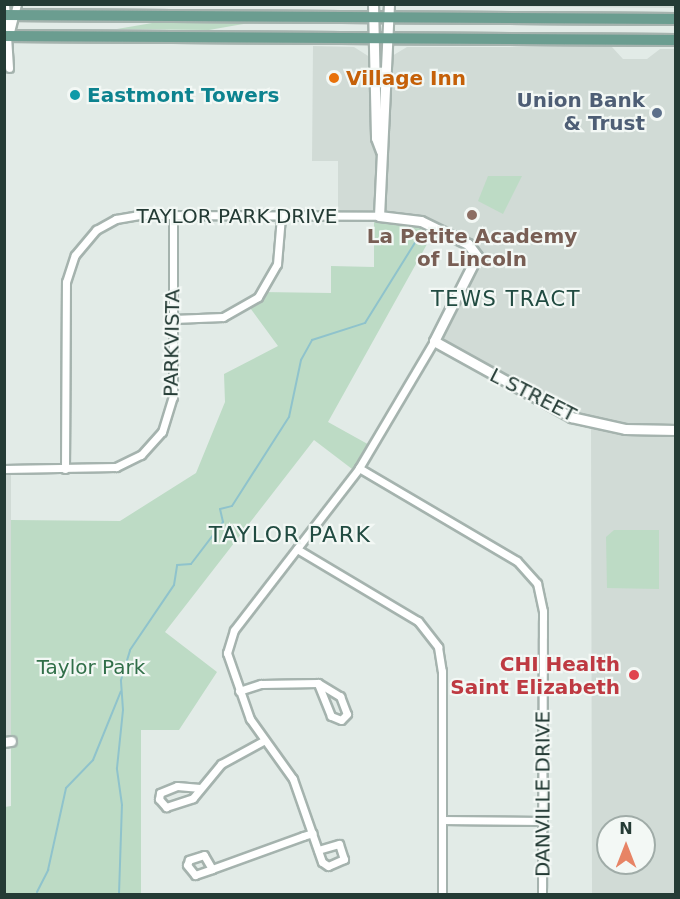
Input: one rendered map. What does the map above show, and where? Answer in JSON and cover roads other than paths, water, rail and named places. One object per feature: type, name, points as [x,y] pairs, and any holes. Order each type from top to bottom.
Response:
[{"type":"main road","points":[[5,15],[17,10],[374,18],[675,19]]},
{"type":"main road","points":[[7,36],[675,40]]},
{"type":"street","points":[[5,4],[9,68]]},
{"type":"street","points":[[373,4],[376,138],[381,151]]},
{"type":"street","points":[[379,216],[381,151],[387,125],[389,4]]},
{"type":"street","points":[[7,36],[17,10]]},
{"type":"street","name":"TAYLOR PARK DRIVE","points":[[65,469],[66,288],[72,260],[88,237],[111,221],[132,215],[173,214],[379,216],[421,221],[468,244],[476,253],[475,264],[434,341]]},
{"type":"street","name":"PARKVISTA","points":[[65,469],[124,464],[158,437],[172,405],[173,214]]},
{"type":"street","points":[[173,319],[223,317],[254,301],[276,270],[281,216]]},
{"type":"street","points":[[318,850],[293,779],[263,741],[239,691],[227,653],[234,630],[359,468],[434,341]]},
{"type":"street","name":"L STREET","points":[[434,341],[571,417],[625,429],[675,430]]},
{"type":"street","name":"DANVILLE DRIVE","points":[[359,468],[517,561],[537,584],[543,611],[542,894]]},
{"type":"street","points":[[4,469],[65,469]]},
{"type":"street","points":[[297,549],[418,621],[436,642],[442,671],[441,894]]},
{"type":"street","points":[[239,691],[261,684],[318,683],[340,696],[347,714],[341,720],[331,716],[318,683]]},
{"type":"street","points":[[200,788],[177,786],[160,793],[159,799],[166,807],[193,798],[221,764],[263,741]]},
{"type":"street","points":[[442,820],[543,821]]},
{"type":"street","points":[[212,869],[313,833]]},
{"type":"waterway","points":[[119,894],[122,805],[117,768],[123,710],[121,680],[130,650],[174,585],[177,565],[191,564],[223,522],[220,509],[232,506],[289,417],[301,360],[312,340],[365,323],[421,233]]},
{"type":"waterway","points":[[37,892],[48,870],[66,788],[93,760],[121,691]]},
{"type":"place","name":"Village Inn","points":[[334,78]]},
{"type":"place","name":"Eastmont Towers","points":[[75,95]]},
{"type":"place","name":"Union Bank & Trust","points":[[657,113]]},
{"type":"place","name":"La Petite Academy of Lincoln","points":[[472,215]]},
{"type":"place","name":"CHI Health Saint Elizabeth","points":[[634,675]]},
{"type":"district","name":"TEWS TRACT","points":[[506,299]]},
{"type":"district","name":"TAYLOR PARK","points":[[290,535]]},
{"type":"park label","name":"Taylor Park","points":[[91,667]]}]
